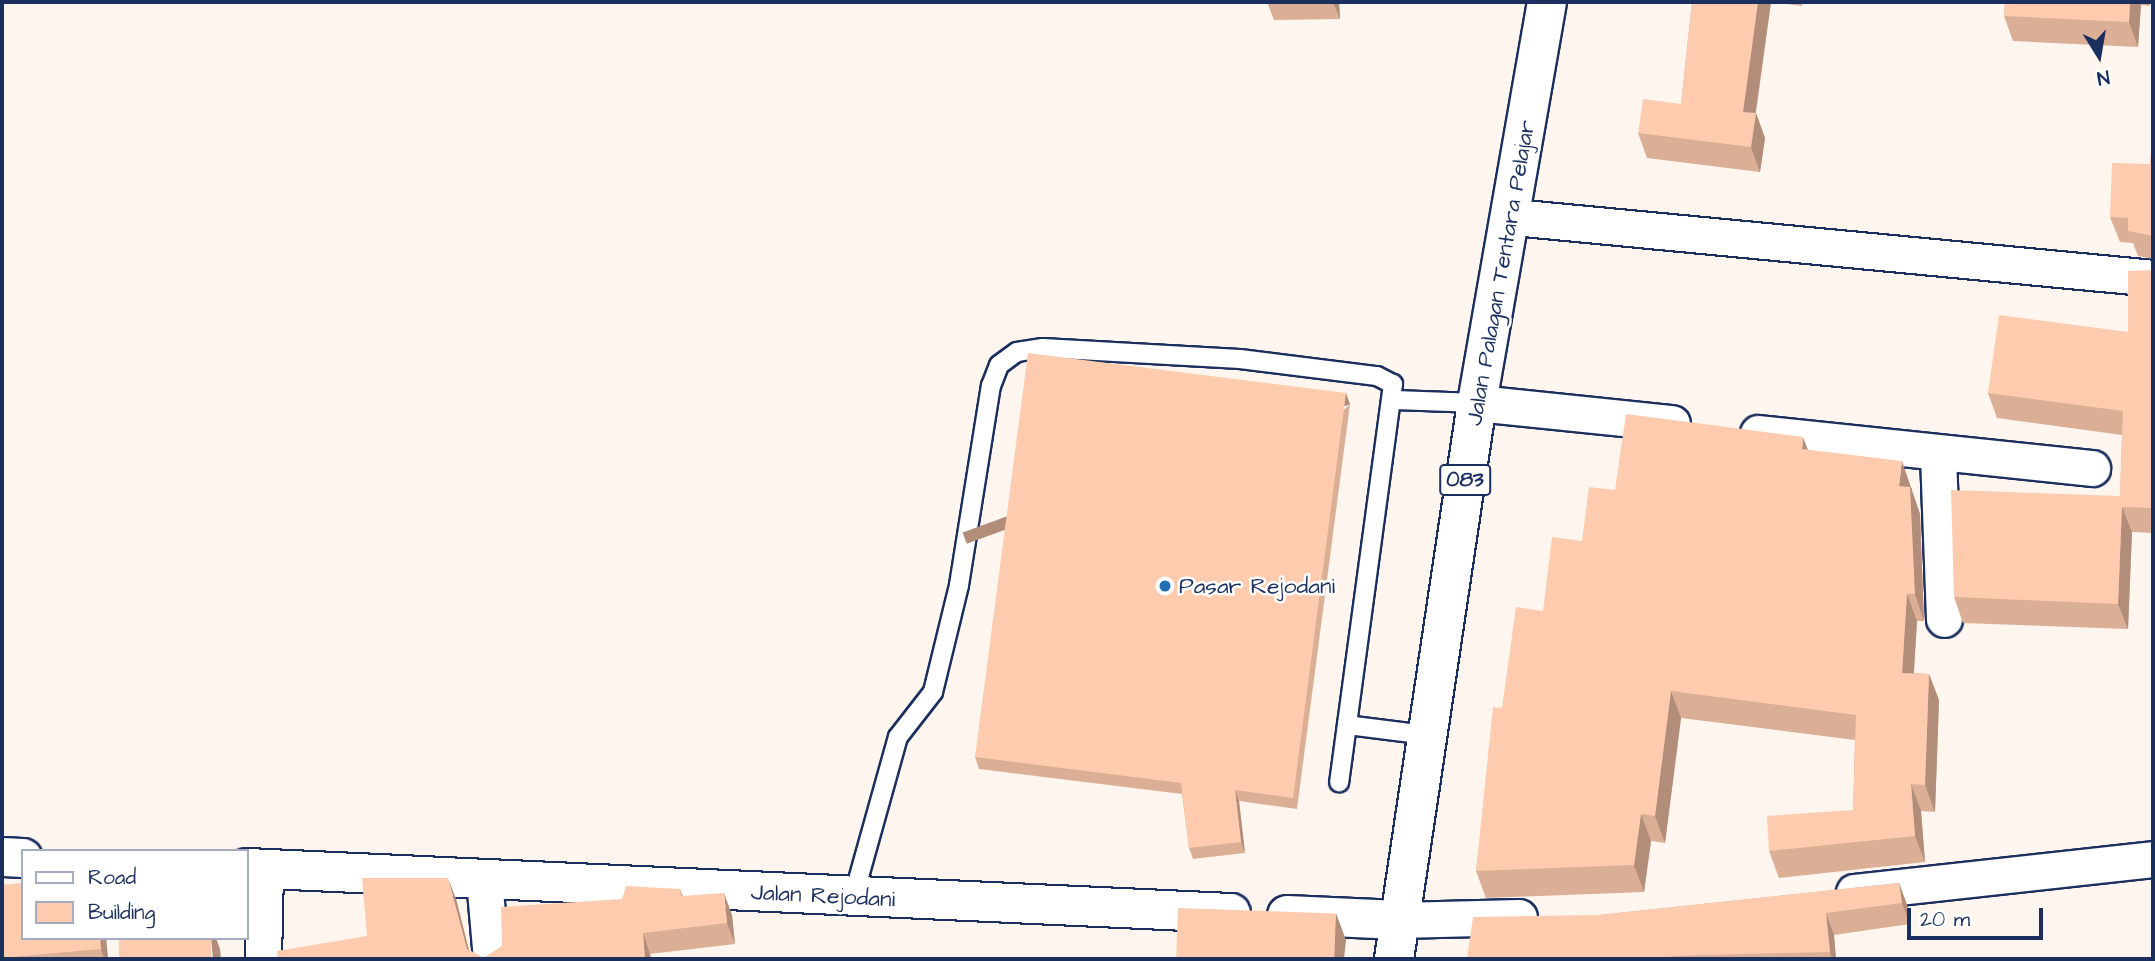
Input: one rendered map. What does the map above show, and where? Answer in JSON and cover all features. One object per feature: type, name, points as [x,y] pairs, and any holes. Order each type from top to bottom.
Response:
[{"type":"main road","name":"Jalan Palagan Tentara Pelajar","points":[[1394,959],[1477,403],[1513,217],[1547,2]]},
{"type":"main road","points":[[2,857],[21,858]]},
{"type":"main road","name":"Jalan Rejodani","points":[[256,868],[853,898],[1399,920]]},
{"type":"street","points":[[1513,217],[2153,278]]},
{"type":"street","points":[[1477,403],[1938,455],[2092,468]]},
{"type":"street","points":[[1938,455],[1944,619]]},
{"type":"street","points":[[1820,895],[2153,859]]},
{"type":"street","points":[[256,868],[263,959]]},
{"type":"street","points":[[484,879],[491,959]]},
{"type":"street","points":[[1399,920],[1551,917]]},
{"type":"lane","points":[[853,898],[898,737],[933,692],[999,365],[1017,352],[1043,348],[1240,359],[1377,376],[1393,384],[1395,400],[1339,782]]},
{"type":"lane","points":[[1395,400],[1477,403]]},
{"type":"lane","points":[[1347,725],[1426,735]]},
{"type":"building","points":[[1692,2],[1758,2],[1743,112],[1756,113],[1751,147],[1638,133],[1643,99],[1681,104]]},
{"type":"building","points":[[2005,2],[2130,2],[2129,22],[2004,16]]},
{"type":"building","points":[[2153,133],[2153,236],[2128,231],[2128,218],[2110,217],[2112,163],[2150,164]]},
{"type":"building","points":[[2153,270],[2153,508],[2122,507],[2118,604],[1954,597],[1951,490],[2120,496],[2123,411],[1988,393],[1999,315],[2128,332],[2128,271]]},
{"type":"building","name":"Pasar Rejodani","points":[[1028,353],[1346,393],[1293,798],[1235,790],[1241,842],[1189,848],[1181,783],[975,757]]},
{"type":"building","points":[[1626,414],[1803,437],[1802,449],[1902,461],[1899,486],[1910,487],[1915,594],[1907,594],[1902,673],[1929,674],[1925,785],[1911,784],[1915,836],[1769,851],[1767,816],[1853,810],[1856,715],[1671,691],[1655,816],[1641,814],[1634,865],[1476,871],[1493,707],[1502,708],[1516,607],[1543,611],[1552,537],[1582,541],[1589,487],[1615,490]]},
{"type":"building","points":[[362,878],[448,878],[467,949],[484,958],[502,946],[501,907],[622,899],[626,886],[680,889],[681,896],[724,893],[727,923],[643,933],[645,959],[278,959],[277,951],[367,936]]},
{"type":"building","points":[[21,883],[21,940],[100,940],[101,949],[2,958],[2,885]]},
{"type":"building","points":[[1899,883],[1902,903],[1826,913],[1830,952],[1671,956],[1671,959],[1467,959],[1473,917],[1599,915]]},
{"type":"building","points":[[1178,908],[1336,914],[1334,959],[1176,959]]},
{"type":"building","points":[[119,940],[211,940],[211,959],[119,959]]},
{"type":"place","name":"Pasar Rejodani","points":[[1165,586]]}]
